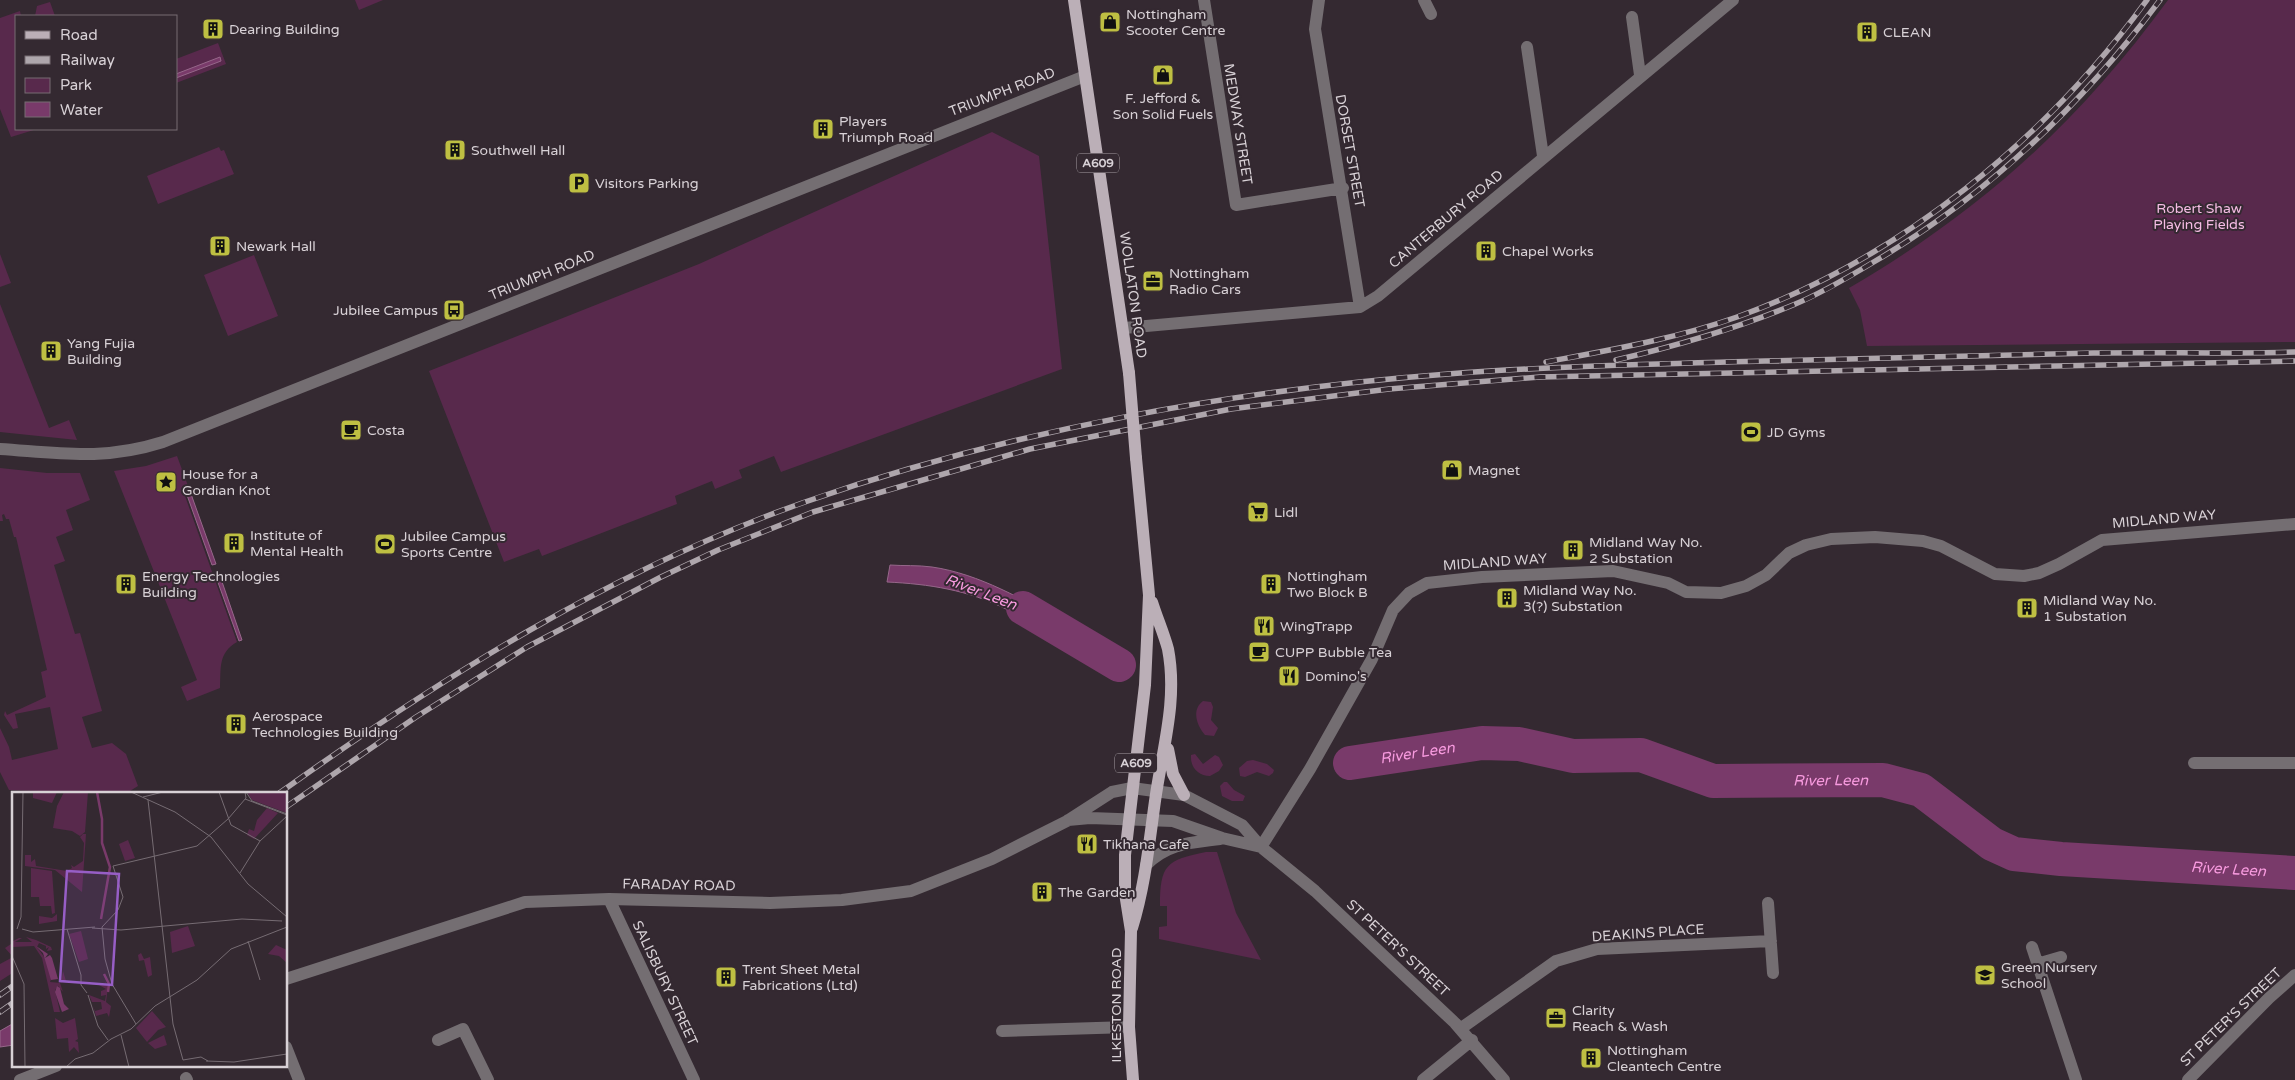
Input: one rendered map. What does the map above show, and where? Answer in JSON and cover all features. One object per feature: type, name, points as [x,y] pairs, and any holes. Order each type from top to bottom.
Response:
[{"type":"main road","name":"WOLLATON ROAD","points":[[1074,0],[1124,328],[1149,595],[1145,685],[1128,819],[1125,893],[1131,931]]},
{"type":"main road","name":"WOLLATON ROAD","points":[[1131,931],[1143,893],[1152,820],[1167,744],[1171,702],[1168,649],[1149,595]]},
{"type":"main road","name":"WOLLATON ROAD","points":[[1167,744],[1174,774],[1184,795]]},
{"type":"main road","name":"ILKESTON ROAD","points":[[1131,931],[1129,1027],[1133,1080]]},
{"type":"street","name":"MEDWAY STREET","points":[[1204,0],[1236,205],[1342,188]]},
{"type":"street","name":"DORSET STREET","points":[[1319,0],[1315,29],[1360,307]]},
{"type":"street","points":[[1424,0],[1431,14]]},
{"type":"street","name":"CANTERBURY ROAD","points":[[1124,328],[1360,307],[1378,296],[1640,75],[1733,0]]},
{"type":"street","points":[[1632,17],[1640,75]]},
{"type":"street","points":[[1527,47],[1543,156]]},
{"type":"street","name":"TRIUMPH ROAD","points":[[0,449],[54,454],[93,455],[129,451],[163,442],[1085,76]]},
{"type":"street","name":"MIDLAND WAY","points":[[1262,847],[1310,769],[1372,659],[1393,610],[1409,593],[1427,583],[1444,579],[1600,570],[1668,582],[1686,592],[1721,593],[1746,586],[1766,574],[1788,553],[1806,545],[1831,539],[1875,537],[1923,541],[1940,546],[1995,574],[2024,576],[2039,573],[2059,564],[2102,540],[2295,524]]},
{"type":"street","points":[[2194,763],[2295,763]]},
{"type":"street","name":"FARADAY ROAD","points":[[288,978],[525,902],[608,899],[770,902],[842,900],[911,891],[992,859],[1067,820],[1112,792],[1132,788],[1157,790]]},
{"type":"street","name":"ST PETER'S STREET","points":[[1157,790],[1184,795],[1242,825],[1262,847],[1315,891],[1472,1040],[1504,1080]]},
{"type":"street","name":"FARADAY ROAD","points":[[1067,820],[1090,818],[1152,820]]},
{"type":"street","name":"ST PETER'S STREET","points":[[1152,820],[1183,824],[1222,838],[1262,847]]},
{"type":"street","name":"ST PETER'S STREET","points":[[1146,865],[1157,854],[1171,847],[1222,838]]},
{"type":"street","name":"SALISBURY STREET","points":[[608,899],[694,1080]]},
{"type":"street","points":[[1768,902],[1773,973]]},
{"type":"street","name":"DEAKINS PLACE","points":[[1460,1029],[1556,961],[1596,948],[1771,940]]},
{"type":"street","points":[[2032,947],[2076,1080]]},
{"type":"street","points":[[2037,964],[2061,957]]},
{"type":"street","name":"ST PETER'S STREET","points":[[2188,1080],[2269,998],[2295,975]]},
{"type":"street","points":[[1002,1031],[1129,1027]]},
{"type":"street","points":[[438,1040],[463,1029],[488,1080]]},
{"type":"street","points":[[1423,1080],[1472,1040]]},
{"type":"street","points":[[288,1052],[299,1080]]},
{"type":"street","points":[[20,1080],[51,1068]]},
{"type":"green space","points":[[355,0],[383,0],[359,10]]},
{"type":"green space","name":"Robert Shaw Playing Fields","points":[[2168,0],[2295,0],[2295,342],[1867,346],[1860,310],[1849,288],[1897,259],[1942,228],[2024,161],[2099,86],[2134,45]]},
{"type":"green space","points":[[50,2],[55,15],[35,15],[37,6]]},
{"type":"green space","points":[[20,11],[21,15],[15,15],[15,130],[34,130],[11,137],[0,109],[0,18]]},
{"type":"green space","points":[[218,43],[226,64],[178,82],[178,58]]},
{"type":"green space","points":[[992,132],[1039,156],[1062,369],[781,472],[774,456],[739,470],[742,478],[715,489],[712,481],[675,496],[677,504],[542,556],[539,549],[504,562],[429,371],[699,264]]},
{"type":"green space","points":[[219,147],[221,151],[224,150],[234,174],[158,204],[147,176]]},
{"type":"green space","points":[[0,254],[11,283],[0,287]]},
{"type":"green space","points":[[254,255],[278,316],[228,336],[204,275]]},
{"type":"green space","points":[[0,304],[49,428],[69,420],[77,440],[0,432]]},
{"type":"green space","points":[[177,456],[191,494],[185,496],[237,642],[226,651],[224,656],[220,688],[187,701],[181,687],[197,680],[114,471],[146,466]]},
{"type":"green space","points":[[0,468],[47,473],[80,473],[90,500],[66,510],[73,530],[56,537],[65,561],[54,565],[75,634],[80,633],[102,711],[82,717],[92,748],[112,743],[126,754],[138,786],[128,792],[9,790],[0,772],[0,728],[9,747],[12,760],[58,749],[50,707],[15,714],[18,728],[13,729],[4,715],[5,711],[7,715],[46,697],[41,672],[47,670],[16,537],[14,537],[9,519],[6,519],[4,514],[2,515],[3,521],[0,521]]},
{"type":"green space","points":[[1203,701],[1211,702],[1213,707],[1211,720],[1218,728],[1214,736],[1205,735],[1196,718],[1197,709]]},
{"type":"green space","points":[[1195,754],[1203,764],[1215,755],[1219,757],[1223,765],[1219,771],[1210,776],[1198,773],[1193,767],[1191,759],[1191,755]]},
{"type":"green space","points":[[1253,760],[1267,764],[1274,770],[1273,773],[1269,776],[1257,772],[1245,777],[1240,776],[1239,768],[1247,761]]},
{"type":"green space","points":[[1227,782],[1234,790],[1245,796],[1243,801],[1232,801],[1222,796],[1220,786]]},
{"type":"green space","points":[[1206,852],[1217,852],[1236,913],[1261,960],[1159,939],[1159,927],[1167,926],[1167,906],[1160,906],[1160,892],[1164,873],[1174,862],[1182,858]]},
{"type":"green space","points":[[12,943],[12,956],[5,948]]},
{"type":"green space","points":[[12,958],[12,973],[0,981],[0,964]]},
{"type":"water","points":[[220,57],[221,61],[178,77],[178,73]]},
{"type":"water","points":[[191,494],[216,564],[212,565],[187,495]]},
{"type":"water","points":[[890,565],[921,566],[950,570],[1001,589],[1066,623],[1061,639],[992,602],[977,597],[933,586],[887,582]]},
{"type":"water","points":[[219,573],[242,640],[239,641],[215,574]]},
{"type":"water","points":[[12,1024],[12,1045],[0,1047],[0,1031]]},
{"type":"waterway","name":"River Leen","points":[[1023,608],[1119,665]]},
{"type":"waterway","name":"River Leen","points":[[1350,763],[1482,743],[1519,744],[1573,756],[1641,755],[1713,781],[1883,780],[1921,790],[1992,844],[2014,854],[2061,859],[2295,873]]},
{"type":"railway","points":[[1546,362],[1642,343],[1714,325],[1798,292],[1856,262],[1912,228],[1965,189],[2016,146],[2063,100],[2107,51],[2147,0]]},
{"type":"railway","points":[[1616,360],[1705,336],[1793,305],[1843,280],[1914,237],[1954,209],[2030,146],[2098,76],[2160,0]]},
{"type":"railway","points":[[281,792],[403,708],[466,668],[531,629],[665,559],[734,529],[805,502],[882,477],[961,454],[1122,417],[1286,391],[1367,381],[1487,371],[1646,364],[2094,353],[2295,352]]},
{"type":"railway","points":[[288,806],[416,717],[527,647],[661,577],[718,550],[813,512],[1030,449],[1231,409],[1389,389],[1540,377],[2295,361]]},
{"type":"railway","points":[[0,995],[12,986]]},
{"type":"railway","points":[[0,1012],[12,1003]]},
{"type":"place","name":"Nottingham Scooter Centre","points":[[1110,22]]},
{"type":"place","name":"Dearing Building","points":[[213,29]]},
{"type":"place","name":"CLEAN","points":[[1867,32]]},
{"type":"place","name":"F. Jefford & Son Solid Fuels","points":[[1163,75]]},
{"type":"place","name":"Players Triumph Road","points":[[823,129]]},
{"type":"place","name":"Southwell Hall","points":[[455,150]]},
{"type":"place","name":"Visitors Parking","points":[[579,183]]},
{"type":"place","name":"Newark Hall","points":[[220,246]]},
{"type":"place","name":"Chapel Works","points":[[1486,251]]},
{"type":"place","name":"Nottingham Radio Cars","points":[[1153,281]]},
{"type":"place","name":"Jubilee Campus","points":[[454,310]]},
{"type":"place","name":"Yang Fujia Building","points":[[51,351]]},
{"type":"place","name":"Costa","points":[[351,430]]},
{"type":"place","name":"JD Gyms","points":[[1751,432]]},
{"type":"place","name":"Magnet","points":[[1452,470]]},
{"type":"place","name":"House for a Gordian Knot","points":[[166,482]]},
{"type":"place","name":"Lidl","points":[[1258,512]]},
{"type":"place","name":"Institute of Mental Health","points":[[234,543]]},
{"type":"place","name":"Jubilee Campus Sports Centre","points":[[385,544]]},
{"type":"place","name":"Midland Way No. 2 Substation","points":[[1573,550]]},
{"type":"place","name":"Energy Technologies Building","points":[[126,584]]},
{"type":"place","name":"Nottingham Two Block B","points":[[1271,584]]},
{"type":"place","name":"Midland Way No. 3(?) Substation","points":[[1507,598]]},
{"type":"place","name":"Midland Way No. 1 Substation","points":[[2027,608]]},
{"type":"place","name":"WingTrapp","points":[[1264,626]]},
{"type":"place","name":"CUPP Bubble Tea","points":[[1259,652]]},
{"type":"place","name":"Domino's","points":[[1289,676]]},
{"type":"place","name":"Aerospace Technologies Building","points":[[236,724]]},
{"type":"place","name":"Tikhana Cafe","points":[[1087,844]]},
{"type":"place","name":"The Garden","points":[[1042,892]]},
{"type":"place","name":"Green Nursery School","points":[[1985,975]]},
{"type":"place","name":"Trent Sheet Metal Fabrications (Ltd)","points":[[726,977]]},
{"type":"place","name":"Clarity Reach & Wash","points":[[1556,1018]]},
{"type":"place","name":"Nottingham Cleantech Centre","points":[[1591,1058]]}]
